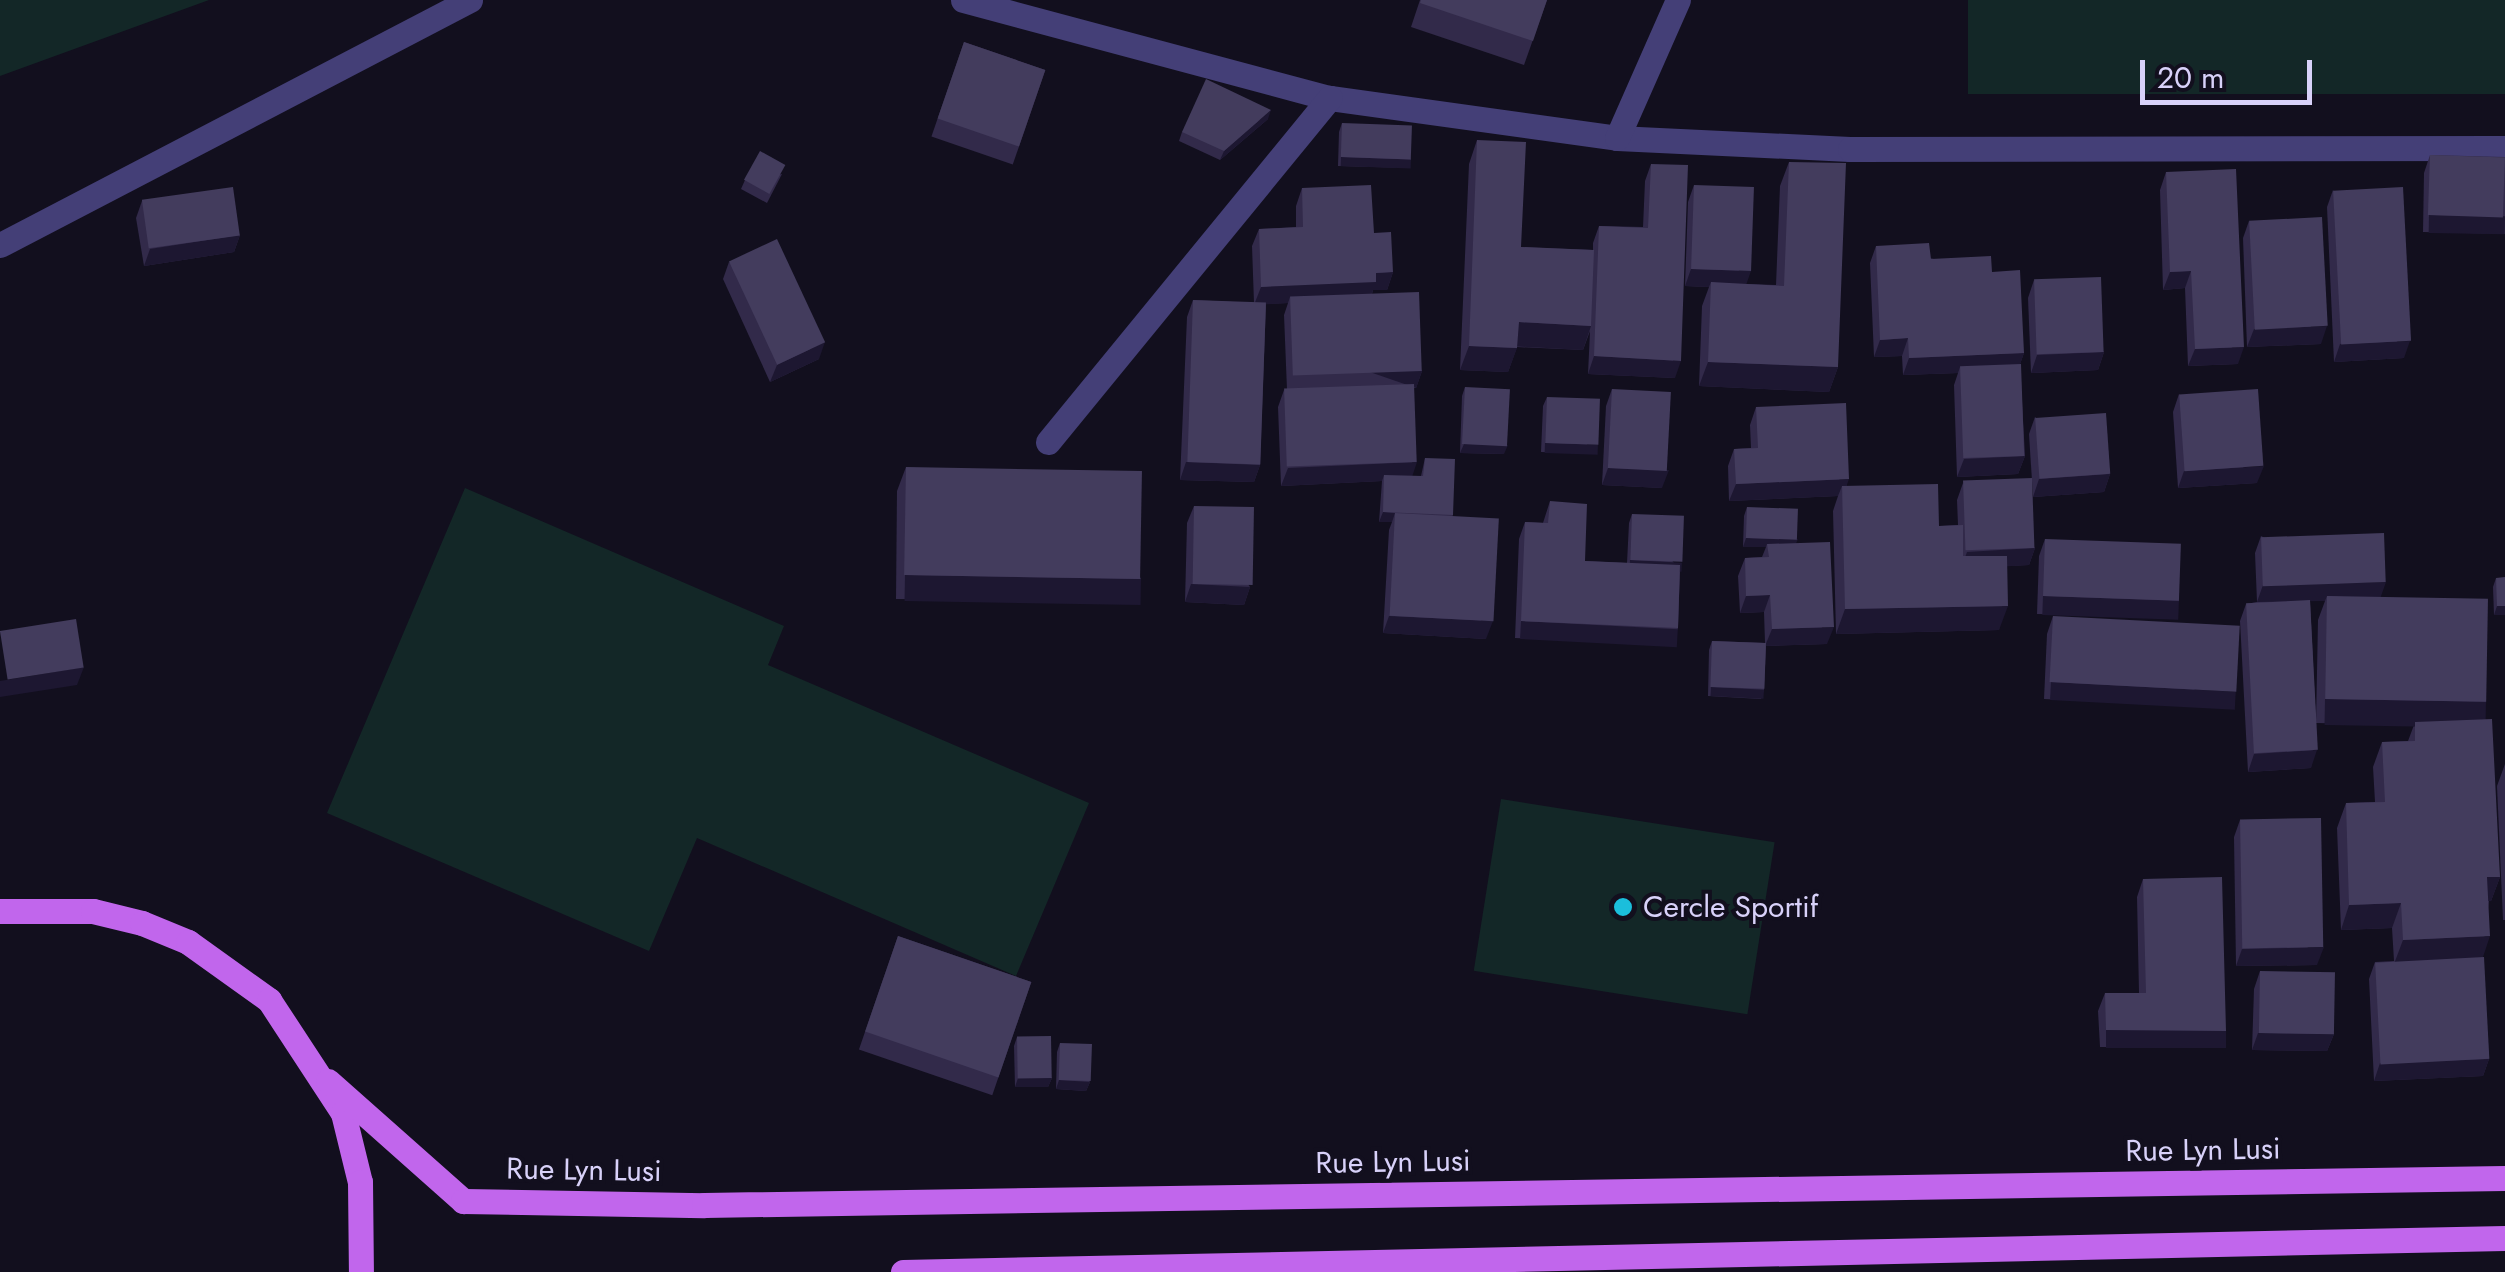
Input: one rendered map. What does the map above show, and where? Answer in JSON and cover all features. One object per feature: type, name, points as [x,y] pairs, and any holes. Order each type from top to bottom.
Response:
[{"type":"main road","points":[[0,912],[93,911],[188,942],[269,1000],[328,1081],[360,1182],[361,1272]]},
{"type":"main road","name":"Rue Lyn Lusi","points":[[328,1081],[463,1201],[2505,1178]]},
{"type":"main road","points":[[904,1272],[2505,1238]]},
{"type":"street","points":[[0,246],[470,0]]},
{"type":"street","points":[[963,0],[1330,98],[1617,138],[1850,149],[2505,148]]},
{"type":"street","points":[[1617,138],[1678,0]]},
{"type":"street","points":[[1048,442],[1330,98]]},
{"type":"green space","points":[[0,0],[209,0],[0,76]]},
{"type":"green space","points":[[1968,0],[2505,0],[2505,94],[1968,94]]},
{"type":"green space","points":[[465,488],[784,626],[768,665],[1089,803],[1016,976],[697,838],[649,951],[327,813]]},
{"type":"green space","name":"Cercle Sportif","points":[[1501,799],[1775,842],[1747,1014],[1474,971]]},
{"type":"building","points":[[1547,0],[1533,41],[1420,3]]},
{"type":"building","points":[[964,42],[1045,70],[1019,147],[938,119]]},
{"type":"building","points":[[1206,79],[1271,110],[1224,151],[1182,132]]},
{"type":"building","points":[[1342,123],[1412,125],[1411,159],[1341,157]]},
{"type":"building","points":[[1477,140],[1526,142],[1521,247],[1594,250],[1591,326],[1519,322],[1517,348],[1469,346]]},
{"type":"building","points":[[760,151],[785,165],[769,194],[744,180]]},
{"type":"building","points":[[2430,155],[2505,158],[2503,218],[2428,215]]},
{"type":"building","points":[[1789,162],[1846,163],[1838,367],[1708,362],[1711,282],[1784,286]]},
{"type":"building","points":[[1651,164],[1688,165],[1681,361],[1594,356],[1599,226],[1648,228]]},
{"type":"building","points":[[2236,169],[2244,347],[2195,349],[2191,271],[2170,272],[2166,172]]},
{"type":"building","points":[[1371,185],[1374,233],[1391,232],[1393,272],[1376,273],[1376,282],[1261,287],[1259,229],[1303,227],[1302,188]]},
{"type":"building","points":[[1694,185],[1754,187],[1751,271],[1691,269]]},
{"type":"building","points":[[233,187],[240,236],[149,248],[142,200]]},
{"type":"building","points":[[2403,187],[2411,341],[2341,344],[2333,191]]},
{"type":"building","points":[[2322,217],[2328,326],[2255,330],[2249,221]]},
{"type":"building","points":[[777,239],[825,342],[777,365],[729,261]]},
{"type":"building","points":[[1929,243],[1931,259],[1991,256],[1992,272],[2020,270],[2024,353],[1909,358],[1908,338],[1880,340],[1876,246]]},
{"type":"building","points":[[2101,277],[2104,352],[2037,354],[2034,279]]},
{"type":"building","points":[[1419,292],[1422,371],[1293,375],[1290,297]]},
{"type":"building","points":[[1193,300],[1266,303],[1260,464],[1187,462]]},
{"type":"building","points":[[2021,364],[2024,456],[1963,458],[1960,366]]},
{"type":"building","points":[[1414,384],[1417,462],[1287,466],[1284,389]]},
{"type":"building","points":[[1465,387],[1510,389],[1507,446],[1462,444]]},
{"type":"building","points":[[1612,389],[1671,392],[1667,471],[1608,468]]},
{"type":"building","points":[[2258,389],[2263,466],[2185,471],[2179,395]]},
{"type":"building","points":[[1547,397],[1600,399],[1598,445],[1545,443]]},
{"type":"building","points":[[1846,403],[1849,479],[1736,484],[1734,449],[1758,448],[1756,407]]},
{"type":"building","points":[[2106,413],[2110,474],[2039,479],[2035,418]]},
{"type":"building","points":[[1425,458],[1455,459],[1453,515],[1383,512],[1384,475],[1423,476]]},
{"type":"building","points":[[906,467],[1142,471],[1140,579],[904,575]]},
{"type":"building","points":[[2032,478],[2034,548],[1965,550],[1963,480]]},
{"type":"building","points":[[1938,484],[1939,526],[1963,525],[1963,556],[2007,556],[2008,606],[1845,609],[1842,486]]},
{"type":"building","points":[[1550,501],[1587,504],[1585,561],[1680,565],[1678,628],[1521,621],[1525,522],[1548,523]]},
{"type":"building","points":[[1194,506],[1254,507],[1253,585],[1193,584]]},
{"type":"building","points":[[1747,507],[1798,509],[1797,540],[1746,538]]},
{"type":"building","points":[[1395,513],[1499,518],[1493,621],[1390,616]]},
{"type":"building","points":[[1632,514],[1684,516],[1682,562],[1630,560]]},
{"type":"building","points":[[2384,533],[2386,582],[2263,586],[2261,537]]},
{"type":"building","points":[[2045,539],[2181,544],[2179,601],[2043,596]]},
{"type":"building","points":[[1830,542],[1834,627],[1772,629],[1770,595],[1746,596],[1745,558],[1769,557],[1767,544]]},
{"type":"building","points":[[2505,577],[2505,606],[2497,606],[2496,578]]},
{"type":"building","points":[[2327,596],[2488,599],[2486,702],[2325,699]]},
{"type":"building","points":[[2310,600],[2318,750],[2254,753],[2246,603]]},
{"type":"building","points":[[2053,616],[2240,626],[2236,692],[2050,682]]},
{"type":"building","points":[[76,619],[84,667],[8,679],[0,631]]},
{"type":"building","points":[[1712,641],[1766,643],[1764,689],[1710,687]]},
{"type":"building","points":[[2492,719],[2500,877],[2487,877],[2490,936],[2403,940],[2401,903],[2349,905],[2346,803],[2385,802],[2382,742],[2415,741],[2415,722]]},
{"type":"building","points":[[2321,818],[2323,947],[2242,948],[2240,819]]},
{"type":"building","points":[[2222,877],[2226,1031],[2106,1030],[2105,993],[2146,993],[2143,879]]},
{"type":"building","points":[[898,936],[1031,982],[998,1077],[865,1031]]},
{"type":"building","points":[[2484,957],[2489,1059],[2380,1065],[2375,963]]},
{"type":"building","points":[[2260,971],[2335,972],[2334,1034],[2259,1033]]},
{"type":"building","points":[[1051,1036],[1052,1078],[1018,1079],[1017,1037]]},
{"type":"building","points":[[1060,1043],[1092,1044],[1091,1081],[1059,1080]]},
{"type":"place","name":"Cercle Sportif","points":[[1623,907]]}]
